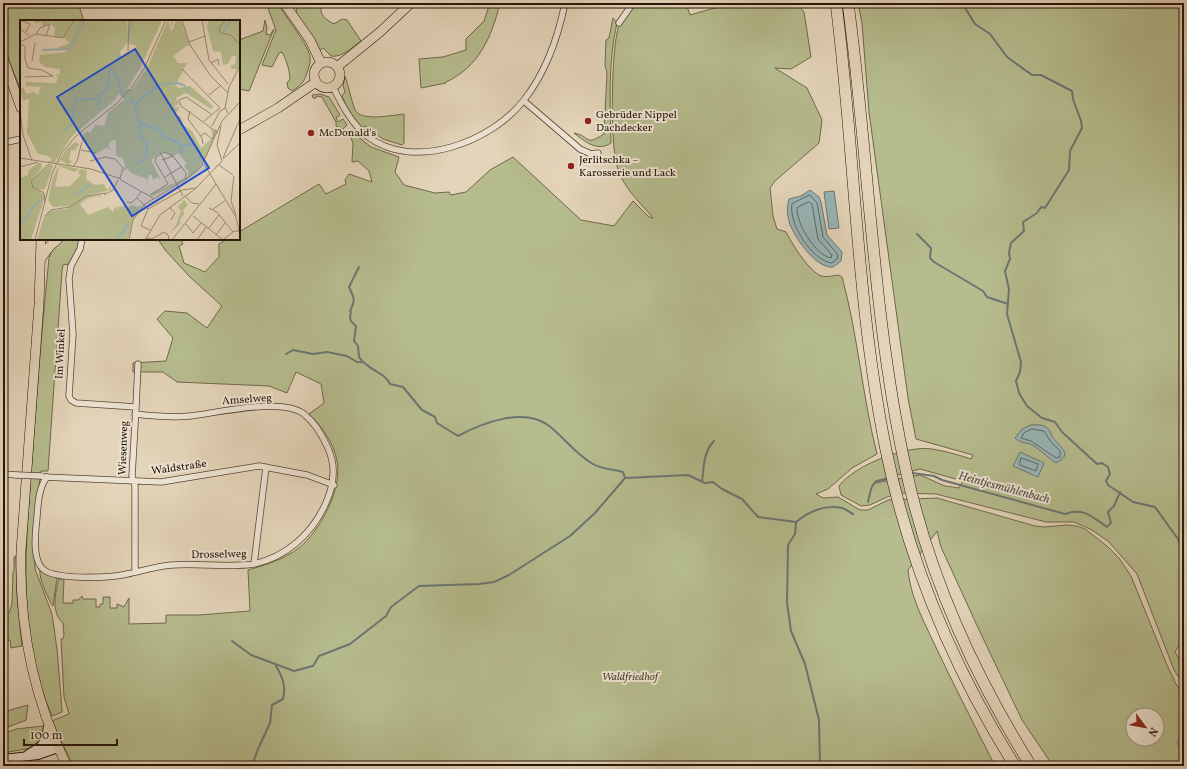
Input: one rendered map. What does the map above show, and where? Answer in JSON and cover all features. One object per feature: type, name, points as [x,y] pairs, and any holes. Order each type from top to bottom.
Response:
[{"type":"highway","points":[[836,3],[863,290],[875,389],[888,459],[918,568],[936,615],[954,658],[1015,766]]},
{"type":"highway","points":[[848,3],[862,125],[877,288],[891,397],[906,472],[929,553],[948,605],[971,659],[1003,720],[1031,766]]},
{"type":"main road","points":[[284,3],[310,40],[322,63]]},
{"type":"main road","points":[[337,67],[380,32],[410,3]]},
{"type":"main road","points":[[3,58],[20,105]]},
{"type":"main road","points":[[322,63],[330,63],[337,67],[340,76],[337,83],[333,87],[323,88],[316,82],[314,73],[316,67],[322,63]]},
{"type":"main road","points":[[240,129],[278,108],[316,82]]},
{"type":"main road","points":[[41,240],[42,257],[21,573],[23,619],[34,684],[46,721],[67,766]]},
{"type":"main road","points":[[42,257],[50,246],[57,240]]},
{"type":"main road","points":[[27,755],[41,746],[46,739],[46,721]]},
{"type":"main road","points":[[41,746],[57,746]]},
{"type":"main road","points":[[3,759],[27,755],[38,755],[57,746]]},
{"type":"street","points":[[333,87],[349,118],[364,134],[386,147],[409,152],[441,149],[471,140],[494,128],[524,101],[552,51],[565,3]]},
{"type":"street","points":[[619,23],[634,3]]},
{"type":"street","points":[[524,101],[580,149],[590,154],[598,153]]},
{"type":"street","points":[[3,143],[18,140]]},
{"type":"street","name":"Im Winkel","points":[[82,240],[80,249],[71,266],[69,279],[73,330],[69,396],[71,400],[76,403],[136,407]]},
{"type":"street","name":"Wiesenweg","points":[[136,407],[138,364]]},
{"type":"street","points":[[135,414],[136,407]]},
{"type":"street","name":"Amselweg","points":[[135,414],[175,417],[257,407],[292,409],[304,414],[322,436],[330,451],[333,465],[334,485],[321,514],[297,544],[264,562],[254,564]]},
{"type":"street","name":"Wiesenweg","points":[[134,482],[132,476],[135,414]]},
{"type":"street","name":"Waldstraße","points":[[3,474],[134,482],[161,482],[255,466],[266,467]]},
{"type":"street","points":[[266,467],[307,475],[334,485]]},
{"type":"street","name":"Drosselweg","points":[[44,477],[36,528],[37,555],[43,569],[50,573],[72,577],[126,575],[172,565],[254,564],[266,467]]},
{"type":"street","points":[[134,482],[135,572]]},
{"type":"green space","points":[[3,3],[78,3],[84,20],[20,20],[20,88],[3,45]]},
{"type":"green space","points":[[266,3],[278,3],[302,39],[309,53],[310,62],[305,79],[292,91],[288,88],[287,83],[290,79],[289,73],[282,52],[279,53],[272,67],[262,65],[276,30]]},
{"type":"green space","points":[[297,3],[318,3],[321,5],[322,15],[334,24],[342,19],[347,20],[361,41],[347,52],[335,56],[331,56],[323,48],[320,50],[296,15]]},
{"type":"green space","points":[[490,3],[500,3],[488,39],[475,59],[467,68],[446,83],[421,88],[419,59],[443,57],[466,50],[466,39],[484,21]]},
{"type":"green space","name":"Waldfriedhof","points":[[635,3],[686,3],[690,15],[722,6],[725,3],[796,3],[804,12],[811,57],[791,69],[775,68],[807,88],[822,120],[819,143],[775,181],[770,188],[773,216],[777,229],[786,232],[800,255],[814,272],[824,276],[838,275],[842,277],[852,321],[867,410],[877,454],[852,468],[828,489],[816,494],[823,498],[838,497],[860,510],[868,510],[888,500],[937,498],[1035,526],[1044,527],[1066,525],[1077,526],[1085,529],[1107,546],[1119,558],[1131,576],[1167,665],[1177,686],[1184,694],[1184,709],[1180,712],[1184,722],[1184,735],[1177,742],[1184,759],[1184,766],[1053,766],[1022,720],[941,547],[937,531],[908,570],[911,588],[928,631],[995,766],[545,766],[543,762],[534,766],[73,766],[52,721],[69,714],[64,697],[61,639],[63,639],[64,635],[63,623],[59,619],[55,608],[55,596],[59,579],[64,579],[63,603],[73,603],[73,600],[78,600],[82,596],[83,599],[96,599],[96,607],[100,607],[100,604],[103,604],[103,597],[110,597],[110,608],[117,608],[117,604],[124,607],[129,598],[129,624],[166,623],[166,615],[199,615],[250,611],[248,570],[268,564],[299,548],[315,531],[322,520],[337,484],[337,461],[333,448],[323,430],[309,414],[324,403],[321,384],[296,372],[287,393],[269,386],[177,382],[163,372],[133,372],[133,363],[166,361],[173,338],[157,319],[165,311],[187,313],[207,328],[222,306],[190,277],[165,250],[159,240],[181,240],[183,244],[179,246],[184,263],[205,272],[219,257],[219,244],[225,240],[240,240],[240,231],[319,184],[326,194],[346,184],[345,180],[349,174],[372,182],[369,171],[358,161],[352,162],[353,143],[351,138],[356,135],[371,147],[399,157],[395,172],[404,185],[435,193],[449,192],[451,195],[466,192],[490,170],[513,157],[581,220],[614,226],[633,201],[649,217],[653,218],[627,188],[617,166],[613,137],[612,95],[614,53],[620,22]]},
{"type":"green space","points":[[858,3],[1184,3],[1184,638],[1175,652],[1181,662],[1184,685],[1174,670],[1137,574],[1109,542],[1092,530],[1074,522],[1046,522],[936,494],[902,493],[887,497],[870,505],[861,506],[841,495],[839,486],[847,478],[869,464],[895,453],[909,450],[932,449],[971,459],[973,455],[916,439],[908,398],[869,112],[862,23]],"holes":[[[920,469],[963,481],[959,488],[945,486],[920,475],[875,483],[875,481]]]},
{"type":"green space","points":[[613,18],[617,23],[611,67],[611,143],[606,146],[596,146],[583,140],[574,133],[583,136],[588,140],[593,140],[604,134],[607,73],[605,65],[606,40],[609,38]]},
{"type":"green space","points":[[265,20],[267,28],[266,34],[270,35],[274,29],[249,91],[240,89],[240,40],[263,31]]},
{"type":"green space","points":[[345,76],[355,110],[358,114],[378,117],[404,114],[404,143],[402,145],[383,139],[365,126],[362,128],[359,125],[350,113],[342,96],[345,92],[343,86]]},
{"type":"green space","points":[[320,94],[329,97],[340,115],[336,118],[338,122],[343,119],[347,125],[343,129],[336,126],[336,122],[322,97],[316,96],[316,98],[313,98],[312,95]]},
{"type":"green space","points":[[63,240],[79,240],[78,248],[69,264],[63,265],[62,271],[48,471],[41,471],[33,531],[35,569],[52,614],[57,649],[62,712],[52,716],[41,685],[33,654],[28,622],[26,557],[42,333],[49,258],[52,250]]},
{"type":"green space","points":[[16,556],[17,597],[22,646],[11,648],[10,640],[3,641],[3,614],[9,613],[12,604],[14,557]]},
{"type":"green space","points":[[40,570],[57,578],[53,606],[42,583]]},
{"type":"green space","points":[[28,705],[26,720],[3,729],[3,712]]},
{"type":"green space","points":[[43,726],[45,731],[42,742],[31,748],[3,753],[3,734],[16,729]]},
{"type":"water","points":[[810,190],[819,197],[821,202],[827,235],[842,252],[841,261],[833,267],[820,263],[806,250],[795,235],[789,221],[789,199],[801,196]]},
{"type":"water","points":[[834,191],[839,228],[829,229],[824,192]]},
{"type":"water","points":[[1031,425],[1041,425],[1048,428],[1064,452],[1065,455],[1061,460],[1056,463],[1040,450],[1015,438],[1022,429]]},
{"type":"water","points":[[1020,452],[1044,463],[1038,477],[1013,466]]},
{"type":"waterway","points":[[962,3],[975,24],[990,34],[1007,57],[1032,75],[1041,75],[1072,91],[1073,99],[1081,121],[1082,128],[1070,151],[1069,170],[1045,208],[1041,207],[1037,213],[1023,222],[1024,231],[1011,243],[1009,253],[1010,259],[1005,271],[1009,289],[1007,314],[1021,362],[1020,372],[1016,381],[1019,393],[1027,406],[1042,418],[1055,422],[1062,432],[1097,464],[1102,463],[1108,467],[1110,474],[1106,481],[1108,485],[1133,502],[1155,507],[1178,539],[1184,557]]},
{"type":"waterway","points":[[917,234],[931,248],[930,258],[934,262],[983,291],[987,297],[1008,304]]},
{"type":"waterway","name":"Heintjesmühlenbach","points":[[359,267],[349,287],[354,299],[350,311],[350,318],[356,326],[354,341],[358,346],[359,357],[367,365],[388,380],[390,384],[403,387],[422,410],[435,417],[437,423],[458,436],[479,426],[503,419],[527,417],[538,420],[548,425],[587,460],[600,467],[623,472],[625,478]]},
{"type":"waterway","points":[[286,354],[293,350],[313,354],[327,352],[347,356],[357,362],[362,362]]},
{"type":"waterway","points":[[702,482],[706,455],[710,445],[714,441]]},
{"type":"waterway","name":"Heintjesmühlenbach","points":[[912,473],[934,476],[942,480],[1065,514],[1072,512],[1083,512],[1107,527],[1111,523],[1108,512],[1114,506],[1120,492]]},
{"type":"waterway","name":"Heintjesmühlenbach","points":[[625,478],[688,475],[705,483],[713,482],[722,489],[742,499],[758,517],[796,522],[811,512],[829,507],[842,508],[853,514]]},
{"type":"waterway","points":[[232,641],[251,655],[294,671],[313,666],[319,656],[350,644],[386,616],[391,607],[419,586],[479,584],[494,582],[509,575],[570,536],[595,513],[625,478]]},
{"type":"waterway","name":"Heintjesmühlenbach","points":[[868,502],[873,485],[878,481],[888,479]]},
{"type":"waterway","points":[[796,522],[795,534],[788,545],[787,603],[791,631],[805,664],[819,720],[820,766]]},
{"type":"waterway","points":[[252,766],[270,723],[272,705],[283,699],[283,682],[276,666]]},
{"type":"place","name":"Gebrüder Nippel Dachdecker","points":[[588,121]]},
{"type":"place","name":"McDonald's","points":[[311,133]]},
{"type":"place","name":"Jerlitschka – Karosserie und Lack","points":[[571,166]]}]
